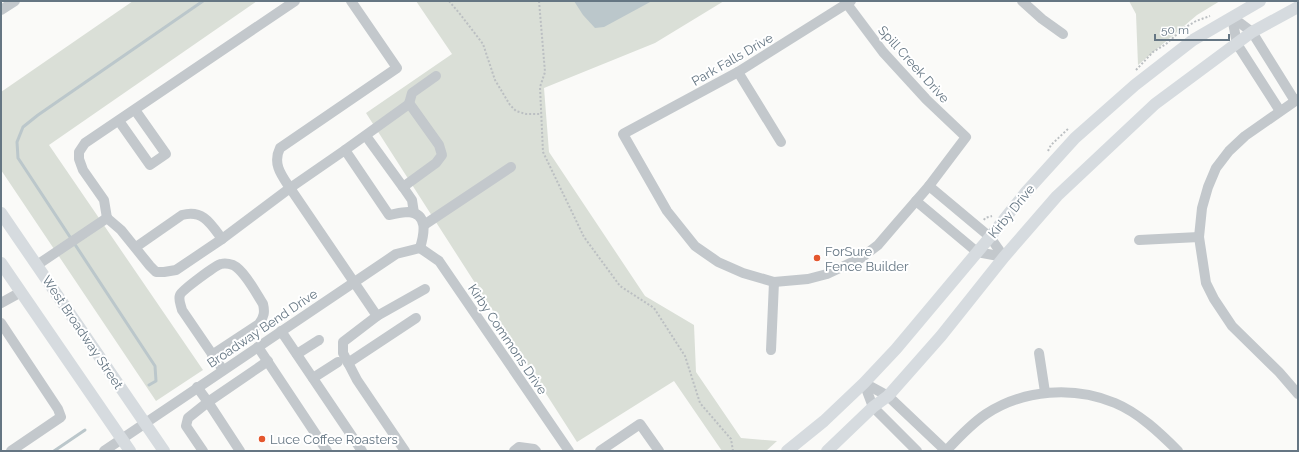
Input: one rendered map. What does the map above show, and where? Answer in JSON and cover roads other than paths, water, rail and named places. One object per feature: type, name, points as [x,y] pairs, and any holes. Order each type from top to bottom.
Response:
[{"type":"main road","name":"Kirby Drive","points":[[787,451],[824,421],[864,383],[896,349],[1026,192],[1075,138],[1135,85],[1193,40],[1260,1]]},
{"type":"main road","name":"Kirby Drive","points":[[827,451],[874,407],[888,396],[941,336],[1004,257],[1057,196],[1155,104],[1252,32],[1298,7]]},
{"type":"main road","name":"West Broadway Street","points":[[1,213],[164,451]]},
{"type":"main road","points":[[1,263],[130,451]]},
{"type":"street","points":[[1,10],[15,1]]},
{"type":"street","points":[[295,1],[86,143],[79,152],[79,160],[83,170],[104,200],[107,218],[122,230],[156,272],[176,270],[222,239],[290,188],[366,136],[409,103],[412,93],[436,76]]},
{"type":"street","points":[[351,1],[397,68],[280,148],[277,155],[277,163],[280,173],[377,316]]},
{"type":"street","points":[[1022,1],[1042,19],[1063,34]]},
{"type":"street","name":"Park Falls Drive","points":[[774,282],[730,268],[718,262],[695,246],[667,211],[623,134],[738,72],[849,3]]},
{"type":"street","name":"Spill Creek Drive","points":[[849,3],[883,52],[926,99],[966,137],[929,186]]},
{"type":"street","points":[[1232,17],[1252,32],[1296,100],[1244,136],[1229,151],[1216,168],[1208,187],[1202,208],[1199,237],[1206,283],[1214,299],[1232,326],[1279,372],[1298,394]]},
{"type":"street","points":[[1232,17],[1236,44],[1280,111]]},
{"type":"street","points":[[738,72],[782,142]]},
{"type":"street","points":[[403,187],[436,163],[442,155],[440,146],[409,103]]},
{"type":"street","points":[[119,121],[150,165],[166,154],[135,110]]},
{"type":"street","points":[[366,136],[412,200],[414,213]]},
{"type":"street","points":[[345,150],[389,215],[408,212],[414,213],[420,218],[424,225],[420,248]]},
{"type":"street","points":[[424,225],[511,167]]},
{"type":"street","points":[[771,350],[774,282],[808,279],[826,274],[861,258],[878,245],[929,186],[990,237],[1004,257]]},
{"type":"street","points":[[916,201],[977,252],[1004,257]]},
{"type":"street","points":[[136,247],[182,215],[189,213],[203,217],[210,222],[222,239]]},
{"type":"street","points":[[37,265],[107,218]]},
{"type":"street","points":[[1139,240],[1199,237]]},
{"type":"street","name":"Broadway Bend Drive","points":[[104,451],[396,254],[420,248]]},
{"type":"street","name":"Kirby Commons Drive","points":[[420,248],[439,261],[568,451]]},
{"type":"street","points":[[212,355],[259,324],[263,318],[265,310],[263,304],[241,271],[235,266],[229,264],[220,264],[185,288],[180,295],[179,302],[182,310],[212,355],[223,370]]},
{"type":"street","points":[[405,451],[343,362],[343,342],[377,316],[425,289]]},
{"type":"street","points":[[1,303],[21,292]]},
{"type":"street","points":[[313,378],[343,362],[416,318]]},
{"type":"street","points":[[1,323],[58,409],[61,417],[11,451]]},
{"type":"street","points":[[281,331],[362,451]]},
{"type":"street","points":[[297,354],[319,340]]},
{"type":"street","points":[[258,347],[327,451]]},
{"type":"street","points":[[1039,353],[1045,392]]},
{"type":"street","points":[[203,451],[186,426],[188,418],[208,402],[268,361]]},
{"type":"street","points":[[864,383],[888,396],[946,451],[971,426],[994,409],[1016,400],[1045,392],[1073,392],[1094,396],[1116,403],[1136,414],[1156,429],[1178,451]]},
{"type":"street","points":[[864,383],[874,407],[917,451]]},
{"type":"street","points":[[197,387],[240,451]]},
{"type":"street","points":[[600,451],[640,424],[659,451]]},
{"type":"street","points":[[514,451],[519,447],[534,449],[536,451]]},
{"type":"waterway","points":[[149,385],[156,381],[155,366],[18,158],[17,142],[23,127],[38,115],[203,1]]},
{"type":"waterway","points":[[54,451],[85,430]]},
{"type":"place","name":"ForSure Fence Builder","points":[[817,258]]},
{"type":"place","name":"Luce Coffee Roasters","points":[[262,439]]}]
